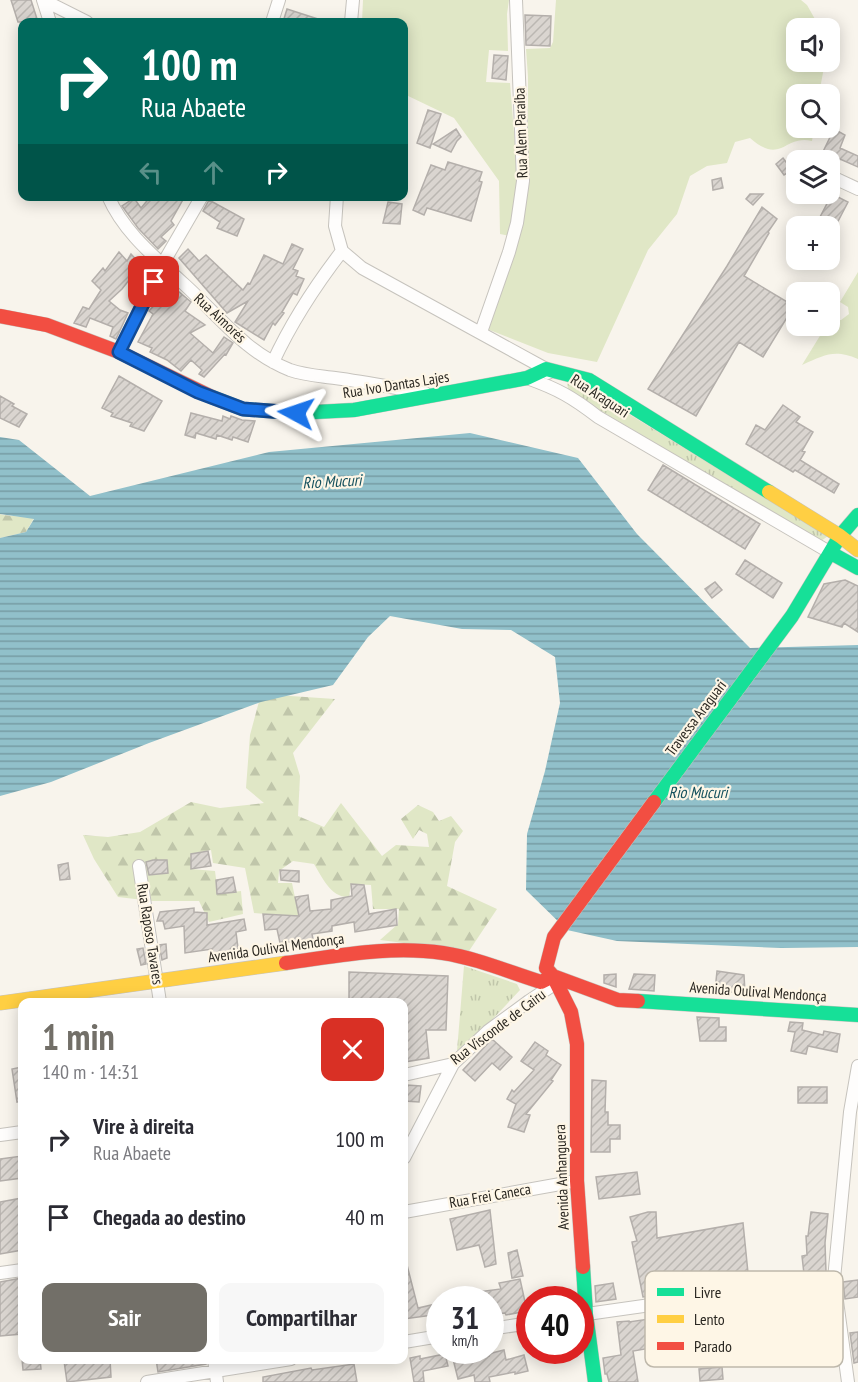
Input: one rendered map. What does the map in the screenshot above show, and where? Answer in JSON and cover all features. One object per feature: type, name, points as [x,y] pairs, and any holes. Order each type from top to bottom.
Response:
[{"type":"street","points":[[43,0],[49,18]]},
{"type":"street","points":[[43,0],[79,18]]},
{"type":"street","points":[[273,18],[279,0]]},
{"type":"street","points":[[351,18],[353,0]]},
{"type":"street","name":"Rua Alem Paraíba","points":[[481,332],[509,252],[517,223],[523,182],[516,0]]},
{"type":"street","points":[[840,181],[858,189]]},
{"type":"street","name":"Rua Aimorés","points":[[110,201],[115,212],[132,234],[162,265],[232,333],[273,362],[293,371],[439,395]]},
{"type":"street","points":[[119,352],[162,265],[199,201]]},
{"type":"street","points":[[337,201],[335,226],[342,251],[362,268],[546,369],[557,388]]},
{"type":"street","points":[[273,362],[289,327],[312,290],[342,251]]},
{"type":"street","name":"Rua Ivo Dantas Lajes","points":[[0,316],[47,325],[119,352],[198,392],[243,409],[296,413],[354,410],[527,378]]},
{"type":"street","points":[[527,378],[546,369]]},
{"type":"street","name":"Rua Araguari","points":[[546,369],[588,380],[840,536],[858,550]]},
{"type":"street","name":"Rua Araguari","points":[[527,378],[557,388],[598,417],[858,568]]},
{"type":"street","name":"Travessa Araguari","points":[[555,979],[546,968],[554,937],[792,616],[840,536],[858,515]]},
{"type":"street","name":"Rua Raposo Tavares","points":[[139,866],[159,998]]},
{"type":"street","name":"Avenida Oulival Mendonça","points":[[36,998],[381,950],[443,953],[480,962],[541,982],[555,979],[618,1000],[858,1015]]},
{"type":"street","name":"Rua Visconde de Cairu","points":[[408,1074],[453,1064],[488,1031],[555,979]]},
{"type":"street","name":"Avenida Anhanguera","points":[[555,979],[571,1012],[577,1044],[577,1181],[582,1286]]},
{"type":"street","name":"Avenida Oulival Mendonça","points":[[0,1003],[18,1000]]},
{"type":"street","points":[[408,1150],[453,1064]]},
{"type":"street","points":[[835,1271],[858,1066]]},
{"type":"street","points":[[0,1135],[18,1133]]},
{"type":"street","name":"Rua Frei Caneca","points":[[408,1211],[577,1181]]},
{"type":"street","points":[[0,1273],[18,1270]]},
{"type":"street","points":[[594,1312],[645,1305]]},
{"type":"street","points":[[408,1341],[426,1338]]},
{"type":"street","points":[[843,1345],[848,1382]]},
{"type":"street","points":[[147,1382],[259,1364]]},
{"type":"street","name":"Avenida Anhanguera","points":[[592,1364],[595,1382]]},
{"type":"green space","points":[[363,0],[509,0],[508,51],[489,50],[486,82],[510,83],[518,182],[510,236],[500,234],[499,181],[454,118],[408,96],[408,18],[362,18]]},
{"type":"green space","points":[[556,0],[801,0],[807,5],[814,18],[786,18],[786,72],[823,72],[821,84],[786,84],[786,138],[812,138],[812,141],[803,140],[776,149],[761,146],[750,138],[735,142],[727,163],[707,166],[690,176],[677,214],[648,250],[597,362],[548,353],[487,329],[523,226],[528,181],[526,49],[550,48],[553,42]]},
{"type":"green space","points":[[858,272],[858,359],[842,354],[830,354],[802,365],[820,336],[840,336],[840,320],[849,314],[848,307],[840,302]]},
{"type":"green space","points":[[578,383],[828,536],[821,541],[569,392],[567,384]]},
{"type":"green space","points":[[0,514],[34,518],[26,532],[0,538]]},
{"type":"green space","points":[[261,694],[335,699],[293,753],[300,776],[298,816],[324,827],[341,803],[382,856],[396,845],[429,847],[427,834],[419,830],[413,839],[401,819],[418,805],[433,812],[439,821],[451,816],[463,831],[455,842],[447,886],[497,909],[469,951],[380,940],[398,924],[399,909],[373,909],[371,885],[351,884],[349,897],[337,894],[328,886],[314,864],[293,861],[279,871],[278,883],[292,883],[299,917],[254,913],[245,868],[213,863],[211,850],[192,854],[191,869],[215,871],[218,894],[241,891],[243,914],[209,922],[199,901],[152,901],[118,897],[94,859],[83,835],[108,837],[140,832],[191,802],[220,808],[264,803],[246,788],[250,735]]},
{"type":"green space","points":[[464,966],[517,984],[520,990],[478,1035],[457,1051]]},
{"type":"water","name":"Rio Mucuri","points":[[470,433],[578,458],[637,534],[750,648],[858,645],[858,947],[781,948],[617,941],[567,930],[526,890],[527,834],[545,771],[560,703],[555,657],[511,630],[462,629],[390,616],[368,637],[333,685],[261,702],[51,782],[0,796],[0,538],[26,532],[34,519],[0,514],[0,437],[19,440],[90,496],[269,452]]},
{"type":"building","points":[[11,0],[31,0],[37,18],[18,18],[18,22]]},
{"type":"building","points":[[287,9],[315,18],[284,18]]},
{"type":"building","points":[[525,15],[551,16],[550,46],[526,45]]},
{"type":"building","points":[[494,55],[508,56],[506,80],[492,78]]},
{"type":"building","points":[[428,110],[441,114],[430,148],[417,143]]},
{"type":"building","points":[[456,129],[461,137],[451,152],[433,144]]},
{"type":"building","points":[[840,132],[845,135],[840,148],[858,156],[858,167],[840,159],[840,150],[824,150],[830,138],[840,138]]},
{"type":"building","points":[[783,158],[786,162],[786,174],[784,175],[776,164]]},
{"type":"building","points":[[448,162],[482,172],[479,181],[482,182],[471,221],[427,208],[424,215],[413,210],[431,165],[445,170]]},
{"type":"building","points":[[721,178],[723,188],[713,190],[712,180]]},
{"type":"building","points":[[750,194],[763,194],[753,205],[746,199]]},
{"type":"building","points":[[840,198],[848,202],[840,217],[821,216],[827,204],[840,204]]},
{"type":"building","points":[[130,201],[136,201],[141,208],[147,201],[182,201],[171,221],[174,225],[161,237],[166,241],[158,249],[138,228],[122,206]]},
{"type":"building","points":[[208,201],[211,201],[244,219],[237,236],[217,228],[220,222],[203,211]]},
{"type":"building","points":[[388,202],[402,204],[400,224],[383,223]]},
{"type":"building","points":[[762,207],[777,219],[744,276],[786,301],[786,319],[763,357],[739,342],[696,416],[648,389]]},
{"type":"building","points":[[292,244],[303,249],[293,269],[298,271],[296,276],[304,279],[297,295],[293,293],[282,312],[284,313],[275,325],[273,323],[264,340],[235,322],[248,301],[227,313],[179,258],[188,249],[199,261],[206,255],[243,290],[248,283],[250,284],[264,255],[283,264]]},
{"type":"building","points":[[119,252],[127,261],[131,254],[141,265],[109,301],[128,313],[116,339],[110,336],[113,327],[90,318],[86,327],[74,323],[83,307],[89,309],[101,290],[92,281],[103,268],[105,271]]},
{"type":"building","points":[[172,286],[191,302],[185,311],[205,325],[190,333],[213,353],[224,337],[233,343],[226,355],[204,377],[199,374],[202,370],[191,360],[181,371],[167,360],[150,352],[152,348],[138,342],[153,314],[149,311]]},
{"type":"building","points":[[119,376],[162,401],[144,431],[130,426],[132,423],[111,416],[113,413],[102,408]]},
{"type":"building","points":[[0,396],[27,414],[19,427],[0,418]]},
{"type":"building","points":[[783,405],[800,417],[796,422],[813,432],[802,451],[805,452],[800,460],[839,484],[834,493],[746,444],[756,425],[765,430]]},
{"type":"building","points":[[191,413],[222,421],[223,416],[230,419],[231,416],[255,421],[248,442],[217,435],[216,439],[196,433],[195,438],[185,435]]},
{"type":"building","points":[[663,465],[760,524],[745,549],[648,490]]},
{"type":"building","points":[[745,560],[782,583],[773,598],[736,574]]},
{"type":"building","points":[[845,580],[858,586],[858,632],[844,623],[842,627],[808,617],[824,584]]},
{"type":"building","points":[[715,582],[722,590],[712,598],[705,589]]},
{"type":"building","points":[[208,851],[211,866],[191,869],[191,854]]},
{"type":"building","points":[[167,860],[168,873],[149,875],[146,862]]},
{"type":"building","points":[[68,863],[70,879],[60,880],[58,865]]},
{"type":"building","points":[[280,870],[299,871],[299,882],[281,880]]},
{"type":"building","points":[[233,877],[236,892],[217,894],[216,880]]},
{"type":"building","points":[[351,884],[364,885],[369,914],[396,909],[397,925],[355,932],[354,922],[332,926],[332,931],[312,934],[313,939],[280,943],[277,929],[265,930],[263,914],[299,916],[295,897],[308,895],[310,911],[331,909],[331,900],[352,896]]},
{"type":"building","points":[[194,908],[194,912],[207,913],[207,925],[244,919],[246,930],[236,932],[239,956],[228,958],[227,954],[213,955],[212,949],[185,953],[184,926],[165,929],[163,921],[157,921],[160,912]]},
{"type":"building","points":[[166,944],[167,958],[162,960],[159,945]]},
{"type":"building","points":[[143,948],[146,964],[141,965],[137,949]]},
{"type":"building","points":[[717,971],[744,975],[745,993],[715,991]]},
{"type":"building","points":[[349,972],[448,976],[446,1030],[426,1030],[429,1058],[408,1061],[408,998],[349,998]]},
{"type":"building","points":[[616,974],[616,987],[604,983],[604,975]]},
{"type":"building","points":[[634,974],[655,975],[654,991],[629,989]]},
{"type":"building","points":[[697,1017],[719,1018],[719,1027],[726,1027],[726,1041],[700,1041]]},
{"type":"building","points":[[790,1022],[803,1023],[802,1030],[823,1035],[824,1031],[840,1034],[837,1052],[808,1046],[806,1054],[791,1051],[795,1032],[788,1031]]},
{"type":"building","points":[[492,1039],[512,1057],[500,1070],[492,1063],[475,1081],[463,1070]]},
{"type":"building","points":[[535,1042],[548,1051],[546,1055],[561,1065],[551,1080],[553,1081],[526,1114],[530,1115],[524,1132],[508,1127],[516,1104],[507,1099],[512,1090],[514,1092],[534,1070],[521,1061]]},
{"type":"building","points":[[18,1068],[17,1102],[12,1069]]},
{"type":"building","points":[[592,1080],[606,1081],[605,1112],[608,1112],[608,1125],[620,1125],[620,1139],[610,1139],[610,1152],[591,1152]]},
{"type":"building","points":[[408,1085],[421,1086],[419,1102],[408,1101]]},
{"type":"building","points":[[798,1087],[827,1087],[827,1103],[798,1103]]},
{"type":"building","points":[[18,1157],[18,1179],[0,1181],[0,1159]]},
{"type":"building","points":[[637,1172],[640,1194],[599,1199],[596,1177]]},
{"type":"building","points":[[18,1199],[18,1251],[0,1254],[0,1202]]},
{"type":"building","points":[[490,1210],[496,1264],[485,1267],[479,1245],[457,1250],[450,1219]]},
{"type":"building","points":[[656,1212],[657,1238],[743,1223],[748,1271],[645,1271],[645,1297],[643,1297],[632,1242],[637,1241],[630,1217]]},
{"type":"building","points":[[811,1212],[828,1214],[825,1243],[826,1271],[804,1271],[802,1256],[807,1255],[806,1236],[808,1236]]},
{"type":"building","points":[[517,1250],[523,1276],[512,1278],[508,1253]]},
{"type":"building","points":[[408,1269],[418,1308],[426,1306],[426,1316],[408,1318]]},
{"type":"building","points":[[18,1279],[18,1334],[0,1336],[0,1282]]},
{"type":"building","points":[[520,1279],[522,1286],[516,1286],[516,1313],[506,1315],[504,1313],[504,1286],[500,1286],[499,1283]]},
{"type":"building","points":[[858,1280],[858,1297],[845,1299],[843,1282]]},
{"type":"building","points":[[613,1283],[616,1299],[596,1302],[595,1286]]},
{"type":"building","points":[[645,1320],[645,1349],[633,1351],[638,1382],[609,1382],[605,1374],[603,1358],[621,1355],[617,1322]]},
{"type":"building","points":[[858,1332],[858,1362],[854,1363],[850,1333]]},
{"type":"building","points":[[504,1350],[506,1360],[516,1357],[516,1364],[526,1364],[528,1371],[489,1377],[490,1382],[475,1382],[474,1375],[458,1379],[454,1364],[504,1364]]},
{"type":"building","points":[[420,1356],[420,1359],[426,1358],[426,1364],[448,1364],[448,1366],[423,1371],[424,1382],[414,1382],[410,1358]]},
{"type":"building","points":[[22,1364],[40,1364],[41,1369],[23,1370]]},
{"type":"building","points":[[64,1364],[110,1364],[111,1377],[67,1382]]},
{"type":"building","points":[[157,1364],[206,1364],[158,1372]]},
{"type":"building","points":[[354,1364],[357,1382],[263,1382],[263,1377],[311,1368],[312,1370]]},
{"type":"building","points":[[722,1367],[723,1379],[700,1381],[699,1369]]},
{"type":"traffic: fast","points":[[212,397],[243,409],[296,413],[354,410],[527,378],[546,369],[589,380],[769,492]]},
{"type":"traffic: fast","points":[[654,802],[792,616],[840,536],[858,515]]},
{"type":"traffic: fast","points":[[831,553],[858,568]]},
{"type":"traffic: fast","points":[[638,1001],[858,1015]]},
{"type":"traffic: fast","points":[[583,1267],[586,1314],[595,1382]]},
{"type":"traffic: slow","points":[[769,492],[840,536],[858,550]]},
{"type":"traffic: slow","points":[[36,998],[286,963]]},
{"type":"traffic: slow","points":[[0,1003],[18,1000]]},
{"type":"traffic: jam","points":[[0,316],[47,325],[119,352],[212,397]]},
{"type":"traffic: jam","points":[[638,1001],[618,1000],[553,976],[546,968],[554,937],[654,802]]},
{"type":"traffic: jam","points":[[286,963],[364,952],[403,950],[443,953],[468,958],[541,982],[553,976]]},
{"type":"traffic: jam","points":[[553,976],[571,1012],[577,1044],[577,1181],[583,1267]]},
{"type":"route","points":[[154,282],[119,352],[198,392],[243,409],[296,413]]}]
